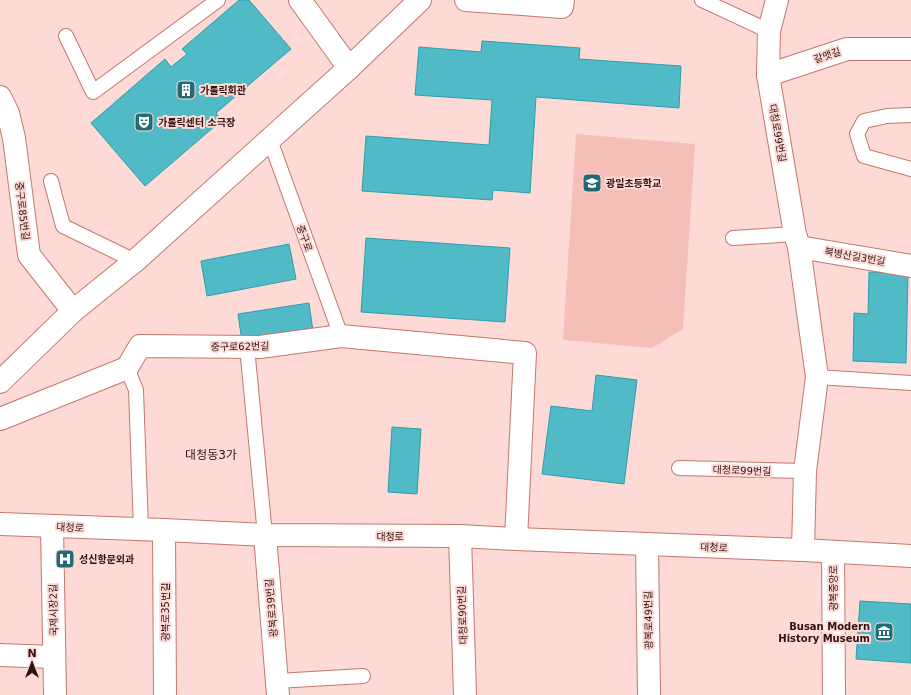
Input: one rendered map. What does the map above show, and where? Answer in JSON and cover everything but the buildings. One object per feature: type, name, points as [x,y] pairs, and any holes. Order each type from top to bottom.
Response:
[{"type":"street","points":[[300,0],[349,68]]},
{"type":"street","points":[[0,382],[73,311],[135,261],[349,68],[420,0]]},
{"type":"street","points":[[466,0],[562,7],[563,0]]},
{"type":"street","name":"대청로99번길","points":[[777,0],[769,31],[768,75],[797,240],[817,377],[805,472],[803,550]]},
{"type":"street","name":"갈맷길","points":[[768,75],[847,48],[911,49]]},
{"type":"street","name":"중구로85번길","points":[[3,109],[14,138],[29,255],[73,311]]},
{"type":"street","name":"복병산길3번길","points":[[797,240],[911,266]]},
{"type":"street","name":"중구로62번길","points":[[127,368],[140,346],[260,347],[341,336],[525,353],[516,539]]},
{"type":"street","points":[[0,419],[127,368]]},
{"type":"street","name":"대청로","points":[[0,524],[264,535],[460,536],[803,550],[911,556]]},
{"type":"street","name":"국제시장2길","points":[[52,526],[53,657],[55,695]]},
{"type":"street","name":"광복로35번길","points":[[164,530],[165,695]]},
{"type":"street","name":"광복로39번길","points":[[264,535],[278,688]]},
{"type":"street","name":"대청로90번길","points":[[460,536],[465,695]]},
{"type":"street","name":"광복로49번길","points":[[647,544],[649,695]]},
{"type":"street","name":"광복중앙로","points":[[833,552],[834,695]]},
{"type":"street","points":[[0,655],[53,657]]},
{"type":"lane","points":[[66,36],[93,92],[218,0]]},
{"type":"lane","points":[[702,0],[769,31]]},
{"type":"lane","points":[[911,114],[887,116],[864,121],[857,134],[864,156],[911,169]]},
{"type":"lane","name":"중구로","points":[[270,140],[341,336]]},
{"type":"lane","points":[[51,181],[63,226],[135,261]]},
{"type":"lane","points":[[733,238],[797,240]]},
{"type":"lane","points":[[246,347],[264,535]]},
{"type":"lane","points":[[127,368],[136,390],[141,530]]},
{"type":"lane","points":[[817,377],[911,383]]},
{"type":"lane","name":"대청로99번길","points":[[678,468],[805,472]]},
{"type":"lane","name":"광복로39번길","points":[[278,688],[363,676]]},
{"type":"shaded area","points":[[576,134],[695,144],[683,329],[652,348],[563,340]]},
{"type":"place","name":"가톨릭회관","points":[[186,90]]},
{"type":"place","name":"가톨릭센터 소극장","points":[[144,122]]},
{"type":"place","name":"광일초등학교","points":[[592,183]]},
{"type":"place","name":"성신항문외과","points":[[65,559]]},
{"type":"place","name":"Busan Modern History Museum","points":[[884,632]]},
{"type":"district","name":"대청동3가","points":[[211,455]]}]
